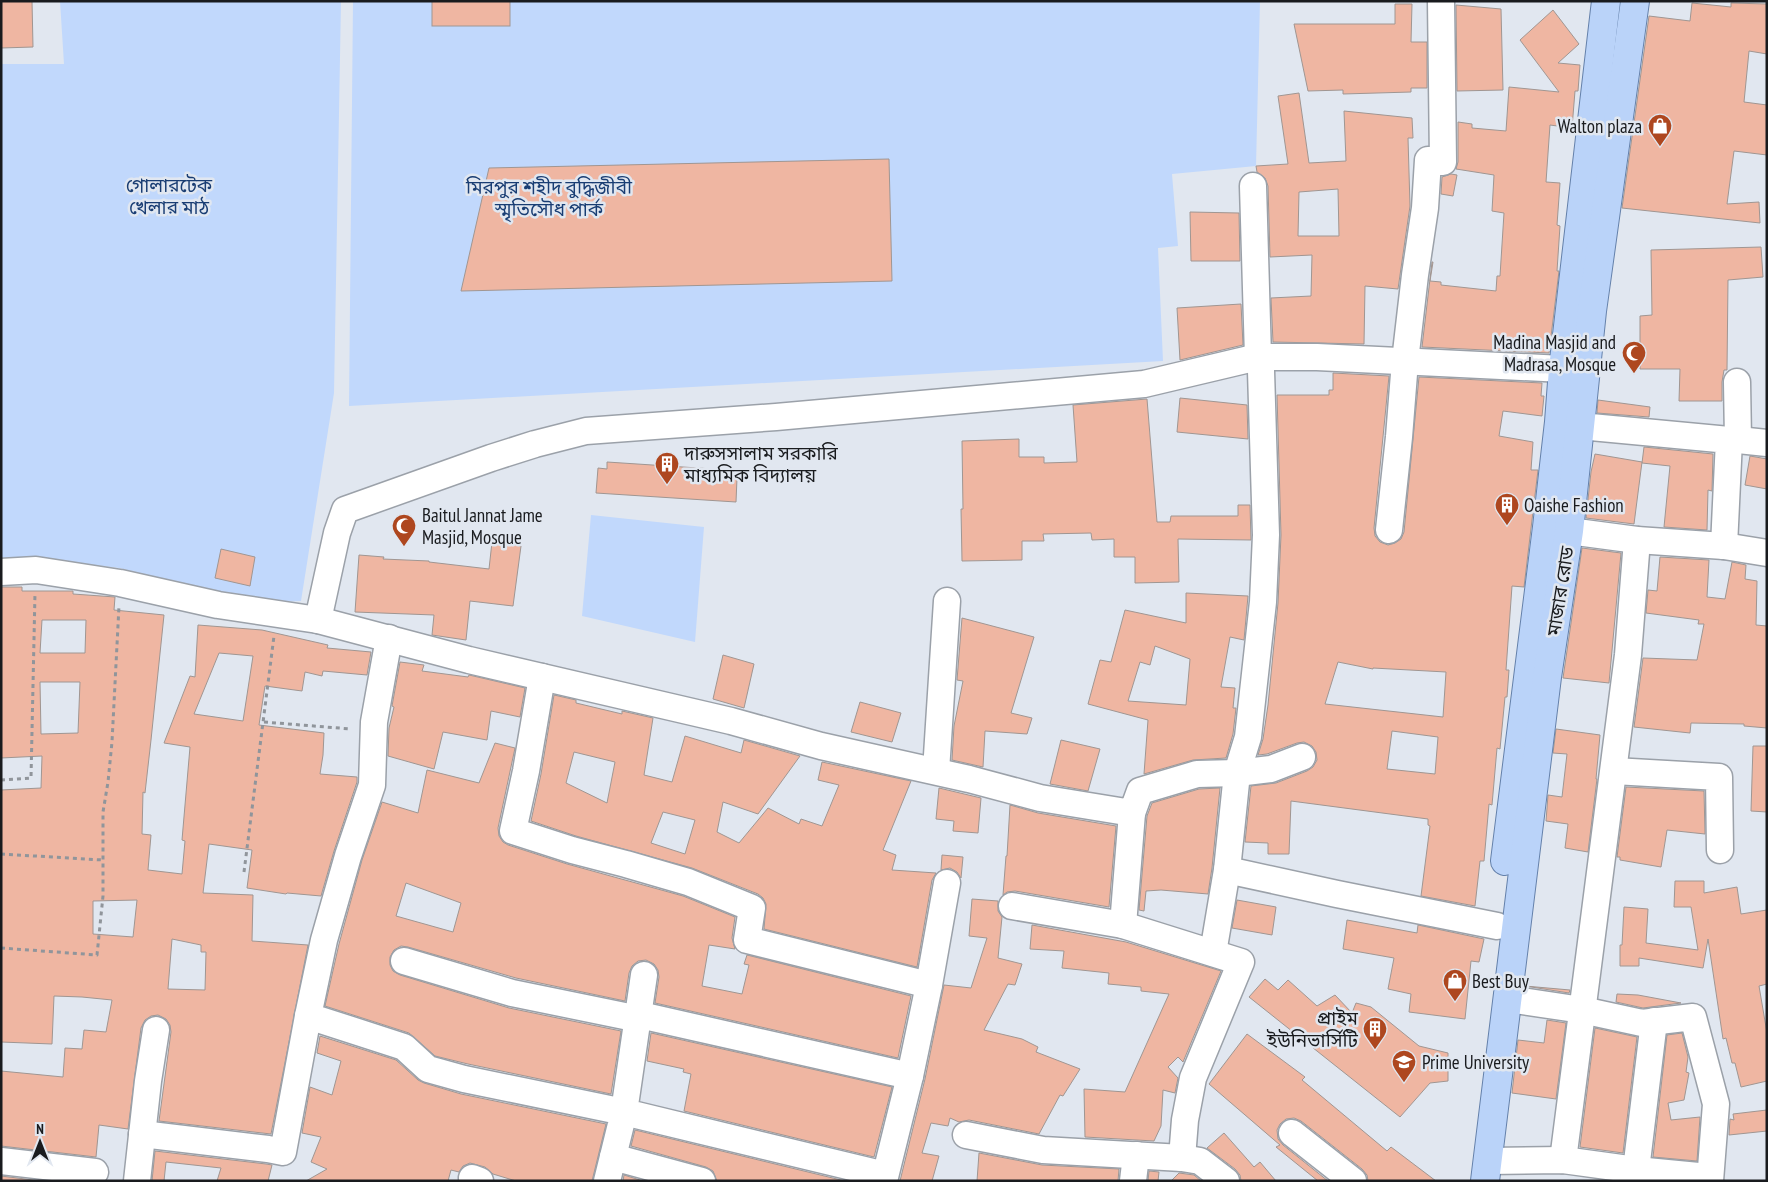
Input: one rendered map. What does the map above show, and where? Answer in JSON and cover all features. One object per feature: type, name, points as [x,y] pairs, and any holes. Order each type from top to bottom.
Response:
[{"type":"main road","name":"মাজার রোড","points":[[1469,1181],[1497,926],[1547,528],[1563,369],[1606,1]]},
{"type":"main road","name":"মাজার রোড","points":[[1487,1171],[1547,677],[1569,531],[1592,311],[1635,1]]},
{"type":"street","points":[[1389,530],[1405,361],[1425,208],[1428,160],[1443,162],[1442,1]]},
{"type":"street","points":[[1213,954],[1227,870],[1237,773],[1248,737],[1262,612],[1266,536],[1253,186]]},
{"type":"street","points":[[318,620],[337,533],[345,510],[535,444],[586,431],[786,416],[1144,384],[1258,357],[1405,361],[1563,369]]},
{"type":"street","points":[[1724,546],[1734,440],[1737,382]]},
{"type":"street","points":[[1580,426],[1767,443]]},
{"type":"street","points":[[1569,531],[1637,540],[1724,546],[1767,553]]},
{"type":"street","points":[[1563,1160],[1628,655],[1637,540]]},
{"type":"street","points":[[1,572],[36,570],[120,583],[218,605],[318,620],[469,660],[731,721],[821,746],[936,771],[1040,798],[1132,813]]},
{"type":"street","points":[[936,771],[947,601]]},
{"type":"street","points":[[142,1134],[283,1152],[324,940],[348,856],[372,785],[374,731],[389,638]]},
{"type":"street","points":[[542,677],[526,771],[513,831],[572,850],[688,882],[752,908],[747,940],[929,985]]},
{"type":"street","points":[[1123,925],[1132,813],[1140,791],[1197,774],[1237,773],[1271,769],[1302,757]]},
{"type":"street","points":[[1614,770],[1719,777],[1720,850]]},
{"type":"street","points":[[1227,870],[1497,926]]},
{"type":"street","points":[[308,1016],[404,1047],[428,1068],[464,1079],[624,1112],[884,1178],[910,1076],[929,985],[947,883]]},
{"type":"street","points":[[1012,906],[1123,925],[1241,962],[1193,1078],[1185,1120],[1182,1158]]},
{"type":"street","points":[[404,962],[512,993],[640,1017],[910,1076]]},
{"type":"street","points":[[644,975],[640,1017],[624,1112],[610,1169],[702,1181]]},
{"type":"street","points":[[1487,1171],[1563,1160],[1709,1179],[1716,1104],[1693,1017],[1642,1023],[1582,1010],[1508,999]]},
{"type":"street","points":[[1636,1170],[1654,1021]]},
{"type":"street","points":[[137,1181],[148,1080],[156,1030]]},
{"type":"street","points":[[1292,1133],[1353,1181]]},
{"type":"street","points":[[966,1135],[1134,1168],[1182,1158],[1200,1161],[1226,1181]]},
{"type":"street","points":[[1,1161],[95,1172]]},
{"type":"path","points":[[1,780],[31,778],[36,570]]},
{"type":"path","points":[[1,948],[97,956],[103,896],[103,812],[108,782],[116,695],[120,583]]},
{"type":"path","points":[[244,872],[277,613]]},
{"type":"path","points":[[264,722],[374,731]]},
{"type":"path","points":[[1,854],[103,860]]},
{"type":"green space","name":"গোলারটেক খেলার মাঠ","points":[[60,1],[341,1],[334,393],[301,601],[258,603],[119,568],[31,557],[1,560],[1,64],[64,64]]},
{"type":"green space","name":"মিরপুর শহীদ বুদ্ধিজীবী স্মৃতিসৌধ পার্ক","points":[[353,1],[1260,1],[1256,166],[1172,174],[1178,246],[1158,248],[1163,361],[349,406]]},
{"type":"green space","points":[[591,515],[704,527],[695,642],[582,616]]},
{"type":"building","points":[[1,1],[32,1],[33,47],[1,48]]},
{"type":"building","points":[[432,1],[510,1],[510,26],[432,26]]},
{"type":"building","points":[[1692,3],[1731,7],[1731,3],[1767,4],[1767,54],[1749,51],[1744,102],[1767,105],[1767,155],[1734,151],[1727,204],[1759,202],[1760,223],[1622,208],[1649,16],[1690,21]]},
{"type":"building","points":[[1395,4],[1412,4],[1411,42],[1427,42],[1427,88],[1411,88],[1411,92],[1343,94],[1343,90],[1308,91],[1294,24],[1395,24]]},
{"type":"building","points":[[1456,5],[1501,9],[1503,90],[1457,91]]},
{"type":"building","points":[[1553,10],[1579,44],[1558,63],[1580,65],[1578,91],[1575,91],[1572,128],[1550,125],[1546,182],[1560,183],[1557,225],[1560,226],[1557,271],[1559,271],[1549,353],[1422,347],[1432,262],[1430,281],[1441,282],[1441,285],[1496,291],[1497,276],[1500,276],[1504,213],[1492,211],[1494,175],[1456,169],[1458,162],[1458,122],[1472,124],[1472,128],[1506,131],[1509,87],[1559,92],[1520,40]]},
{"type":"building","points":[[1299,93],[1309,163],[1346,161],[1344,111],[1412,118],[1413,138],[1408,138],[1410,206],[1398,289],[1365,286],[1364,344],[1273,342],[1271,298],[1311,296],[1312,255],[1270,257],[1268,186],[1265,178],[1257,172],[1256,166],[1288,164],[1278,96]],"holes":[[[1338,189],[1339,236],[1298,236],[1299,192]]]},
{"type":"building","points":[[889,159],[892,281],[461,291],[489,168]]},
{"type":"building","points":[[1451,174],[1457,175],[1453,196],[1441,194],[1442,177]]},
{"type":"building","points":[[1190,212],[1239,213],[1240,261],[1191,261]]},
{"type":"building","points":[[1761,247],[1763,277],[1728,280],[1727,370],[1724,370],[1722,382],[1722,401],[1679,401],[1680,369],[1640,369],[1640,316],[1652,315],[1651,250]]},
{"type":"building","points":[[1241,304],[1243,345],[1180,360],[1177,308]]},
{"type":"building","points":[[1333,373],[1389,376],[1374,528],[1375,536],[1380,542],[1388,545],[1401,539],[1404,532],[1419,377],[1542,383],[1541,396],[1544,396],[1542,416],[1503,411],[1499,436],[1533,442],[1531,470],[1538,470],[1524,587],[1512,586],[1506,670],[1509,670],[1507,697],[1505,697],[1500,749],[1497,748],[1492,805],[1489,804],[1484,861],[1480,861],[1475,906],[1421,896],[1430,826],[1428,825],[1428,819],[1291,801],[1289,854],[1268,854],[1268,843],[1245,842],[1251,786],[1276,783],[1307,771],[1313,767],[1317,760],[1316,752],[1312,746],[1304,742],[1258,755],[1263,739],[1268,705],[1278,603],[1281,535],[1277,395],[1329,395],[1329,390],[1333,390]],"holes":[[[1338,662],[1373,669],[1446,672],[1443,717],[1325,704]],[[1392,731],[1438,737],[1435,774],[1387,769]]]},
{"type":"building","points":[[1180,398],[1247,405],[1248,439],[1177,432]]},
{"type":"building","points":[[1147,399],[1157,522],[1170,522],[1171,516],[1238,516],[1238,505],[1250,505],[1251,540],[1178,539],[1179,582],[1135,583],[1135,557],[1114,557],[1114,539],[1092,540],[1091,533],[1043,534],[1044,541],[1022,541],[1022,560],[962,561],[962,441],[1019,439],[1019,457],[1044,457],[1044,463],[1077,462],[1073,405]]},
{"type":"building","points":[[1598,400],[1650,407],[1649,417],[1597,413]]},
{"type":"building","points":[[1644,447],[1713,454],[1712,491],[1708,490],[1707,530],[1664,527],[1670,466],[1642,463]]},
{"type":"building","points":[[1595,454],[1642,462],[1634,524],[1586,518]]},
{"type":"building","points":[[1750,456],[1767,459],[1767,489],[1745,485]]},
{"type":"building","name":"দারুসসালাম সরকারি মাধ্যমিক বিদ্যালয়","points":[[607,462],[713,469],[713,476],[737,478],[736,502],[596,493],[598,468],[607,469]]},
{"type":"building","points":[[492,542],[521,546],[513,606],[470,601],[466,640],[432,635],[434,615],[355,612],[359,555],[384,557],[383,559],[429,561],[489,569]]},
{"type":"building","points":[[1582,548],[1621,553],[1609,683],[1563,678]]},
{"type":"building","points":[[221,549],[255,557],[250,586],[215,578]]},
{"type":"building","points":[[1660,557],[1709,560],[1707,597],[1725,599],[1732,562],[1746,565],[1745,579],[1757,581],[1756,625],[1767,626],[1767,728],[1744,726],[1744,724],[1691,723],[1690,733],[1634,727],[1643,658],[1697,660],[1704,624],[1698,624],[1699,620],[1646,613],[1648,590],[1657,591]]},
{"type":"building","points":[[1,587],[22,587],[22,591],[73,591],[73,594],[115,597],[114,610],[164,615],[145,793],[143,792],[142,834],[151,835],[148,870],[182,874],[185,841],[182,840],[190,747],[164,743],[190,676],[195,677],[198,625],[262,630],[328,645],[327,648],[371,652],[367,675],[323,671],[322,676],[305,672],[302,691],[265,686],[259,725],[324,733],[320,774],[357,777],[321,896],[286,894],[247,888],[252,850],[209,844],[203,893],[253,895],[252,941],[308,945],[271,1134],[159,1121],[171,1032],[170,1025],[166,1019],[158,1015],[151,1016],[145,1020],[141,1028],[128,1129],[99,1125],[96,1157],[1,1146],[1,1071],[63,1077],[65,1048],[82,1049],[84,1030],[106,1032],[112,1000],[54,996],[52,1044],[1,1042],[1,790],[41,788],[42,756],[1,758]],"holes":[[[42,620],[86,620],[85,653],[40,653]],[[219,653],[253,656],[243,721],[194,714]],[[40,682],[80,682],[78,733],[41,734]],[[137,900],[133,937],[93,934],[93,901]],[[172,939],[201,945],[201,952],[206,952],[205,990],[168,989]]]},
{"type":"building","points":[[1186,593],[1248,596],[1244,640],[1230,637],[1221,687],[1235,688],[1233,708],[1236,708],[1233,734],[1226,758],[1193,760],[1144,774],[1148,720],[1088,704],[1100,660],[1111,662],[1125,610],[1186,623]],"holes":[[[1155,646],[1190,659],[1186,705],[1128,701],[1140,662],[1150,665]]]},
{"type":"building","points":[[962,618],[1034,637],[1011,713],[1032,718],[1027,734],[985,731],[983,767],[952,760],[954,726],[963,681],[957,680]]},
{"type":"building","points":[[723,655],[754,664],[744,708],[713,699]]},
{"type":"building","points":[[400,662],[424,665],[422,671],[468,677],[469,675],[525,688],[520,717],[491,711],[487,740],[443,732],[434,769],[388,756],[389,728]]},
{"type":"building","points":[[554,695],[576,700],[576,703],[622,714],[622,711],[653,718],[644,775],[672,782],[685,736],[741,753],[744,740],[800,756],[758,814],[723,802],[717,832],[739,843],[768,808],[799,824],[801,819],[822,826],[839,785],[818,780],[822,762],[911,781],[883,850],[896,855],[892,870],[936,873],[932,880],[917,967],[764,929],[766,904],[758,894],[692,868],[576,836],[531,821]],"holes":[[[574,752],[615,762],[607,803],[566,783]],[[663,812],[695,820],[685,854],[651,843]]]},
{"type":"building","points":[[860,702],[901,713],[892,742],[851,732]]},
{"type":"building","points":[[1556,729],[1600,735],[1597,779],[1588,852],[1565,848],[1568,824],[1546,821],[1548,795],[1562,797],[1567,754],[1553,753]]},
{"type":"building","points":[[1061,740],[1100,749],[1088,791],[1050,784]]},
{"type":"building","points":[[495,743],[515,748],[498,828],[499,836],[503,842],[567,864],[683,896],[735,917],[732,938],[735,949],[709,945],[702,986],[742,994],[749,965],[744,964],[747,955],[911,996],[898,1058],[655,1003],[659,977],[658,970],[654,964],[646,960],[638,961],[632,966],[629,973],[625,1001],[516,978],[408,947],[401,946],[394,950],[390,957],[390,965],[393,971],[400,975],[509,1008],[621,1031],[611,1094],[435,1056],[409,1033],[325,1006],[339,944],[362,860],[382,802],[418,813],[427,770],[479,783]],"holes":[[[406,883],[461,903],[453,932],[396,916]]]},
{"type":"building","points":[[1753,746],[1767,746],[1767,812],[1751,811]]},
{"type":"building","points":[[1626,787],[1704,791],[1705,834],[1667,830],[1661,867],[1620,860],[1620,857],[1617,857]]},
{"type":"building","points":[[939,788],[981,798],[978,833],[953,831],[954,821],[936,819]]},
{"type":"building","points":[[1220,788],[1208,894],[1161,890],[1146,891],[1144,911],[1139,910],[1147,816],[1152,803],[1199,789]]},
{"type":"building","points":[[1010,805],[1038,813],[1116,826],[1109,907],[1015,891],[1007,892],[1003,895]]},
{"type":"building","points":[[942,855],[963,857],[961,878],[957,872],[950,868],[941,870]]},
{"type":"building","points":[[1675,881],[1704,881],[1704,893],[1737,887],[1741,914],[1767,910],[1767,984],[1759,986],[1767,1033],[1767,1081],[1741,1087],[1735,1063],[1732,1063],[1726,1038],[1723,1039],[1708,939],[1703,968],[1639,958],[1639,966],[1620,966],[1624,907],[1648,909],[1646,943],[1698,950],[1691,907],[1674,907]]},
{"type":"building","points":[[972,899],[998,901],[998,911],[1002,917],[998,958],[1022,964],[1015,985],[1008,984],[984,1030],[1022,1039],[1038,1047],[1036,1052],[1080,1069],[1063,1096],[1060,1095],[1039,1134],[969,1120],[959,1122],[950,1118],[948,1126],[931,1123],[922,1153],[939,1156],[932,1181],[900,1181],[925,1079],[944,985],[971,988],[987,938],[969,936]]},
{"type":"building","points":[[1237,900],[1276,907],[1272,935],[1232,928]]},
{"type":"building","points":[[1347,920],[1417,933],[1418,925],[1484,939],[1479,962],[1471,961],[1465,1019],[1409,1012],[1411,994],[1388,989],[1394,958],[1343,949]]},
{"type":"building","points":[[1032,925],[1126,942],[1221,971],[1183,1062],[1178,1057],[1168,1067],[1178,1078],[1175,1093],[1163,1090],[1161,1126],[1154,1141],[1085,1137],[1084,1089],[1125,1092],[1169,994],[1141,991],[1141,987],[1108,984],[1109,973],[1062,968],[1064,951],[1030,949]]},
{"type":"building","name":"প্রাইম ইউনিভার্সিটি","points":[[1265,979],[1278,990],[1288,980],[1317,1006],[1335,995],[1352,1013],[1356,1003],[1371,1007],[1419,1046],[1448,1053],[1448,1081],[1430,1083],[1400,1117],[1249,997]]},
{"type":"building","points":[[1525,986],[1570,990],[1569,993]]},
{"type":"building","points":[[1617,994],[1638,995],[1681,1003],[1643,1008],[1616,1002]]},
{"type":"building","points":[[1547,1020],[1566,1023],[1556,1099],[1512,1093],[1518,1040],[1544,1043]]},
{"type":"building","points":[[1595,1028],[1637,1037],[1623,1153],[1580,1147]]},
{"type":"building","points":[[651,1033],[892,1087],[874,1157],[684,1111],[691,1074],[683,1072],[684,1069],[647,1061]]},
{"type":"building","points":[[1682,1033],[1688,1057],[1686,1072],[1689,1073],[1684,1100],[1668,1103],[1671,1120],[1700,1117],[1697,1161],[1653,1157],[1667,1035]]},
{"type":"building","points":[[1247,1034],[1305,1077],[1302,1080],[1387,1151],[1391,1147],[1436,1181],[1368,1181],[1367,1175],[1362,1169],[1301,1121],[1294,1118],[1286,1119],[1277,1130],[1278,1139],[1328,1181],[1318,1181],[1276,1147],[1280,1145],[1209,1084]]},
{"type":"building","points":[[320,1036],[396,1060],[424,1083],[461,1094],[606,1124],[592,1181],[516,1181],[493,1174],[485,1167],[470,1163],[463,1166],[459,1172],[451,1170],[448,1181],[306,1181],[327,1169],[311,1162],[321,1137],[302,1133],[310,1087],[332,1095],[341,1061],[317,1053]]},
{"type":"building","points":[[1767,1110],[1767,1131],[1729,1135],[1730,1119],[1734,1120],[1733,1114]]},
{"type":"building","points":[[635,1130],[845,1181],[717,1181],[713,1171],[706,1167],[631,1146]]},
{"type":"building","points":[[1224,1133],[1254,1167],[1260,1162],[1276,1181],[1241,1181],[1240,1175],[1235,1169],[1207,1148]]},
{"type":"building","points":[[155,1151],[272,1165],[268,1181],[217,1181],[221,1168],[166,1162],[164,1181],[152,1181]]},
{"type":"building","points":[[979,1153],[1042,1165],[1119,1169],[1118,1181],[977,1181]]},
{"type":"building","points":[[1149,1171],[1159,1172],[1158,1181],[1148,1181]]},
{"type":"building","points":[[1179,1173],[1194,1175],[1201,1181],[1171,1181]]},
{"type":"building","points":[[624,1175],[643,1181],[623,1181]]},
{"type":"building","points":[[1,1176],[41,1181],[1,1181]]},
{"type":"place","name":"Walton plaza","points":[[1660,147]]},
{"type":"place","name":"Madina Masjid and Madrasa, Mosque","points":[[1634,374]]},
{"type":"place","name":"দারুসসালাম সরকারি মাধ্যমিক বিদ্যালয়","points":[[667,485]]},
{"type":"place","name":"Oaishe Fashion","points":[[1507,526]]},
{"type":"place","name":"Baitul Jannat Jame Masjid, Mosque","points":[[404,547]]},
{"type":"place","name":"Best Buy","points":[[1455,1002]]},
{"type":"place","name":"প্রাইম ইউনিভার্সিটি","points":[[1375,1050]]},
{"type":"place","name":"Prime University","points":[[1404,1083]]}]
